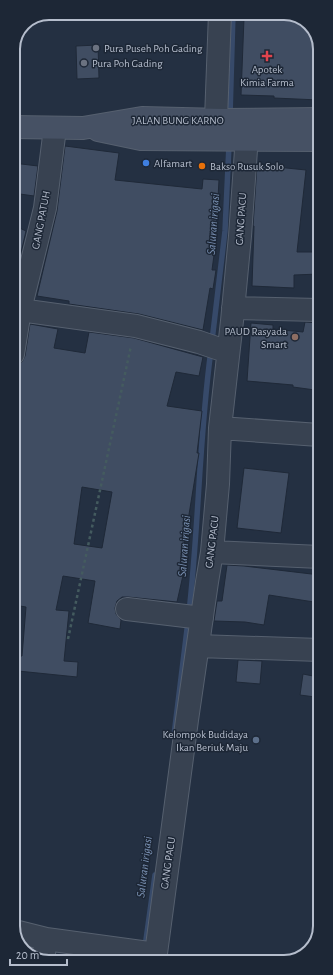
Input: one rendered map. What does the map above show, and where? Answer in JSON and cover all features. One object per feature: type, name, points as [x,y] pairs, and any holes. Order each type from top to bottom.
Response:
[{"type":"main road","points":[[20,127],[83,128],[141,139],[313,120]]},
{"type":"main road","points":[[234,128],[313,139]]},
{"type":"street","name":"GANG PACU","points":[[148,955],[198,646],[192,617],[212,552],[218,484],[220,428],[215,347],[234,308],[234,128],[221,20]]},
{"type":"street","name":"GANG PATUH","points":[[20,295],[45,208],[55,128]]},
{"type":"street","points":[[234,308],[313,310]]},
{"type":"street","points":[[20,310],[136,326],[215,347]]},
{"type":"street","points":[[220,428],[313,436]]},
{"type":"street","points":[[212,552],[313,557]]},
{"type":"street","points":[[127,609],[192,617]]},
{"type":"street","points":[[198,646],[313,650]]},
{"type":"street","points":[[21,933],[46,939],[148,955]]},
{"type":"street","points":[[44,954],[46,939]]},
{"type":"path","points":[[68,639],[136,326]]},
{"type":"building","points":[[244,20],[286,20],[295,22],[303,27],[309,35],[313,49],[313,100],[241,95]]},
{"type":"building","points":[[98,45],[99,78],[77,79],[76,46]]},
{"type":"building","points":[[65,146],[119,153],[115,180],[202,189],[203,179],[219,180],[217,233],[212,270],[216,270],[213,289],[210,288],[203,330],[139,314],[69,304],[69,301],[37,296],[57,211]]},
{"type":"building","points":[[20,164],[38,166],[34,196],[20,194]]},
{"type":"building","points":[[257,165],[306,170],[297,252],[313,252],[313,274],[294,275],[294,288],[252,286],[253,226]]},
{"type":"building","points":[[20,228],[26,231],[20,257]]},
{"type":"building","points":[[305,322],[313,323],[313,390],[293,387],[293,385],[247,381],[251,323],[273,325],[273,329],[303,332]]},
{"type":"building","points":[[30,324],[58,329],[54,348],[85,353],[89,332],[134,338],[203,357],[199,376],[176,372],[167,406],[202,411],[197,453],[199,453],[180,570],[184,571],[177,602],[122,597],[117,601],[115,608],[116,614],[121,620],[120,629],[88,623],[95,581],[63,576],[56,610],[69,611],[64,661],[78,662],[77,677],[20,671],[20,656],[22,656],[26,607],[20,606],[20,364],[25,356]],"holes":[[[82,487],[112,492],[102,548],[74,544]]]},
{"type":"building","points":[[244,468],[289,473],[281,533],[237,528]]},
{"type":"building","points":[[227,565],[313,574],[313,602],[269,595],[264,625],[245,622],[214,621],[217,601],[222,601]]},
{"type":"building","points":[[238,660],[262,661],[260,684],[236,682]]},
{"type":"building","points":[[303,674],[313,676],[313,697],[300,695]]},
{"type":"waterway","name":"Saluran irigasi","points":[[230,116],[233,20]]},
{"type":"waterway","name":"Saluran irigasi","points":[[212,341],[225,231],[229,145]]},
{"type":"waterway","name":"Saluran irigasi","points":[[189,612],[204,415],[211,350]]},
{"type":"waterway","name":"Saluran irigasi","points":[[174,735],[188,621]]},
{"type":"waterway","name":"Saluran irigasi","points":[[145,947],[155,875]]},
{"type":"place","name":"Pura Puseh Poh Gading","points":[[96,48]]},
{"type":"place","name":"Apotek Kimia Farma","points":[[267,56]]},
{"type":"place","name":"Pura Poh Gading","points":[[84,63]]},
{"type":"place","name":"Alfamart","points":[[146,163]]},
{"type":"place","name":"Bakso Rusuk Solo","points":[[202,166]]},
{"type":"place","name":"PAUD Rasyada Smart","points":[[295,337]]},
{"type":"place","name":"Kelompok Budidaya Ikan Beriuk Maju","points":[[256,740]]}]
